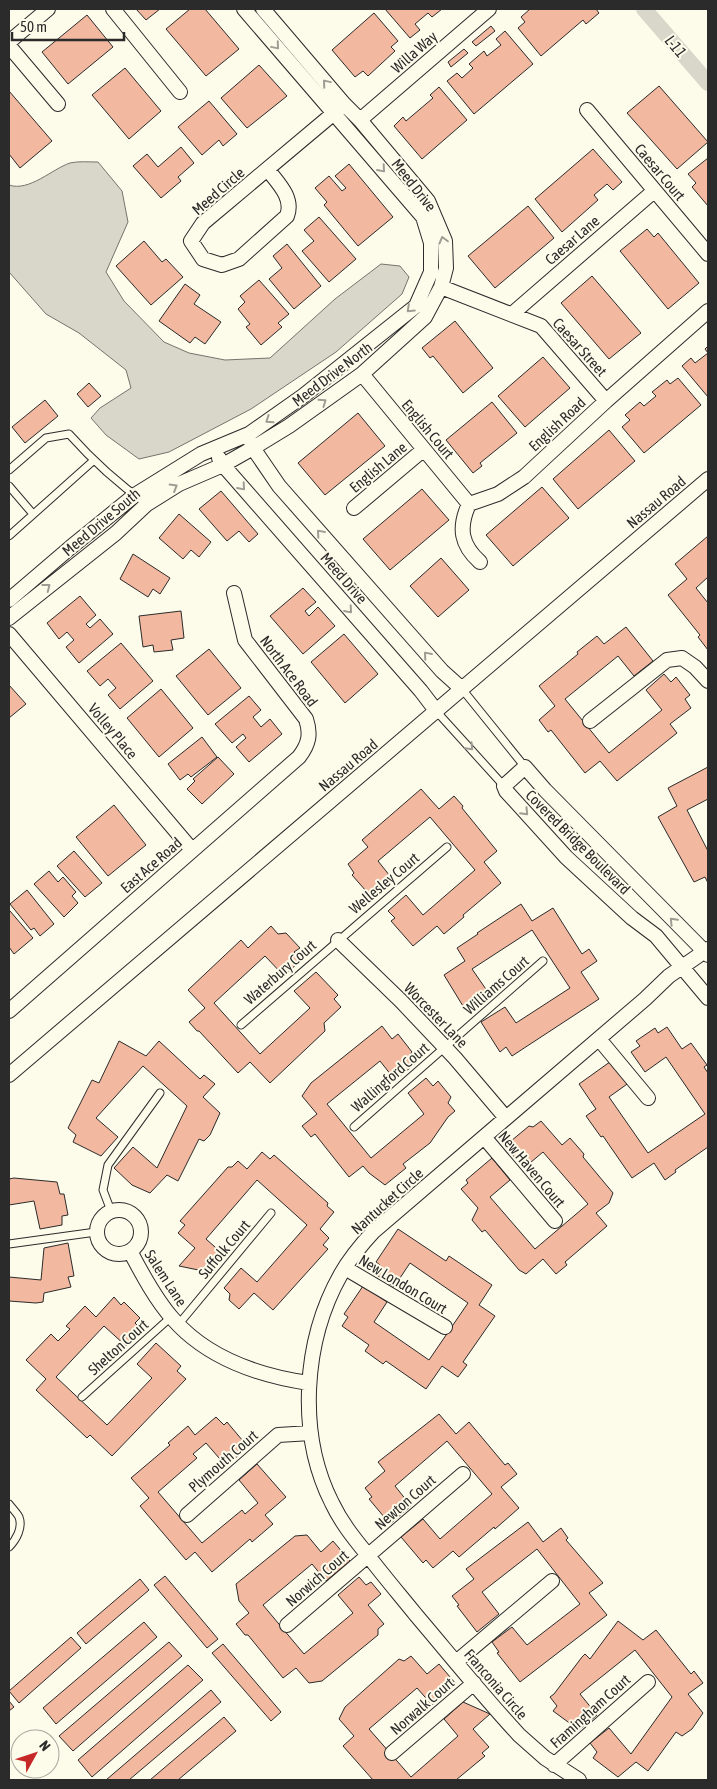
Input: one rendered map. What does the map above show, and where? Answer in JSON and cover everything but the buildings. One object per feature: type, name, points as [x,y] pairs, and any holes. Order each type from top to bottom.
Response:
[{"type":"street","points":[[9,42],[48,9]]},
{"type":"street","points":[[113,9],[180,92]]},
{"type":"street","name":"Meed Drive","points":[[244,9],[339,109],[360,120],[428,201],[445,241],[446,268],[441,288]]},
{"type":"street","name":"Meed Drive","points":[[263,9],[422,217],[431,244],[431,272],[416,306],[303,396],[249,434],[214,448],[223,465],[437,712]]},
{"type":"street","name":"Willa Way","points":[[360,120],[489,9]]},
{"type":"street","points":[[9,46],[58,104]]},
{"type":"street","name":"Meed Circle","points":[[268,170],[288,196],[290,210],[287,216],[239,259],[222,265],[203,259],[191,242],[203,223],[339,109]]},
{"type":"street","name":"Caesar Court","points":[[587,110],[708,254]]},
{"type":"street","name":"Caesar Lane","points":[[512,314],[654,191]]},
{"type":"street","name":"Caesar Street","points":[[441,288],[541,326],[606,401]]},
{"type":"street","name":"Meed Drive North","points":[[223,465],[289,426],[362,374],[425,317],[441,288]]},
{"type":"street","name":"English Road","points":[[469,504],[498,494],[516,484],[708,311]]},
{"type":"street","name":"English Court","points":[[362,374],[469,504]]},
{"type":"street","name":"Meed Drive","points":[[249,434],[253,448],[279,486],[442,671],[462,689]]},
{"type":"street","name":"Meed Drive South","points":[[9,600],[83,536],[135,496],[193,459],[214,448]]},
{"type":"street","name":"English Lane","points":[[354,508],[423,450]]},
{"type":"street","name":"Meed Drive South","points":[[9,618],[116,533],[147,504],[179,484],[223,465]]},
{"type":"street","name":"Nassau Road","points":[[9,1075],[708,479]]},
{"type":"street","points":[[469,504],[462,524],[463,535],[466,545],[480,562]]},
{"type":"street","name":"North Ace Road","points":[[234,593],[245,640],[306,718],[309,728],[309,739]]},
{"type":"street","name":"Volley Place","points":[[9,634],[192,850]]},
{"type":"street","points":[[590,721],[667,660],[682,658],[708,681]]},
{"type":"street","name":"East Ace Road","points":[[9,1011],[299,757],[306,748],[309,739]]},
{"type":"street","name":"Covered Bridge Boulevard","points":[[707,952],[545,790],[525,767],[504,786],[506,791],[566,857],[632,918],[656,936],[708,998]]},
{"type":"street","name":"Worcester Lane","points":[[338,940],[401,1001],[444,1049],[455,1058],[506,1118]]},
{"type":"street","name":"Nantucket Circle","points":[[400,1596],[343,1524],[323,1485],[316,1458],[311,1433],[309,1384],[313,1350],[330,1296],[355,1252],[373,1232],[646,999],[669,976],[707,952]]},
{"type":"street","points":[[599,1039],[648,1098]]},
{"type":"street","name":"New Haven Court","points":[[484,1137],[555,1221]]},
{"type":"street","points":[[96,1232],[100,1219],[111,1211]]},
{"type":"street","name":"Salem Lane","points":[[96,1232],[102,1246],[115,1254],[130,1252],[135,1247],[139,1241],[140,1226],[132,1214],[126,1211],[111,1211]]},
{"type":"street","name":"Salem Lane","points":[[130,1252],[174,1321],[202,1344],[230,1360],[259,1373],[309,1384]]},
{"type":"street","name":"New London Court","points":[[345,1268],[445,1327]]},
{"type":"street","name":"Plymouth Court","points":[[187,1514],[278,1435],[311,1433]]},
{"type":"street","name":"Newton Court","points":[[368,1555],[463,1474]]},
{"type":"street","name":"Norwich Court","points":[[287,1625],[368,1555]]},
{"type":"street","points":[[456,1662],[552,1581]]},
{"type":"street","name":"Franconia Circle","points":[[400,1596],[518,1735],[554,1765],[579,1780]]},
{"type":"street","name":"Framingham Court","points":[[554,1765],[648,1682]]},
{"type":"street","name":"Norwalk Court","points":[[392,1753],[474,1683]]},
{"type":"lane","points":[[9,470],[46,438],[69,434],[93,461],[119,485],[147,504]]},
{"type":"lane","points":[[9,536],[93,461]]},
{"type":"lane","points":[[9,486],[33,514]]},
{"type":"lane","points":[[462,689],[525,767]]},
{"type":"lane","points":[[437,712],[504,786]]},
{"type":"lane","name":"Wellesley Court","points":[[338,940],[447,847]]},
{"type":"lane","name":"Waterbury Court","points":[[241,1025],[338,940]]},
{"type":"lane","name":"Williams Court","points":[[444,1049],[543,962]]},
{"type":"lane","name":"Wallingford Court","points":[[354,1126],[444,1049]]},
{"type":"lane","points":[[111,1211],[104,1190],[108,1165],[160,1093]]},
{"type":"lane","name":"Suffolk Court","points":[[174,1321],[271,1213]]},
{"type":"lane","points":[[9,1244],[96,1232]]},
{"type":"lane","name":"Shelton Court","points":[[82,1397],[174,1321]]},
{"type":"lane","points":[[9,1504],[19,1518],[19,1531],[14,1542],[9,1547]]},
{"type":"shaded area","points":[[98,162],[122,191],[128,222],[106,272],[124,301],[164,342],[189,353],[225,360],[270,358],[335,299],[381,264],[400,266],[409,277],[402,294],[336,352],[251,409],[169,452],[139,459],[106,435],[91,418],[100,408],[131,388],[126,370],[79,333],[46,314],[9,272],[9,185],[17,186],[32,183],[70,163]]},
{"type":"waterway","name":"L-11","points":[[644,9],[708,83]]}]
